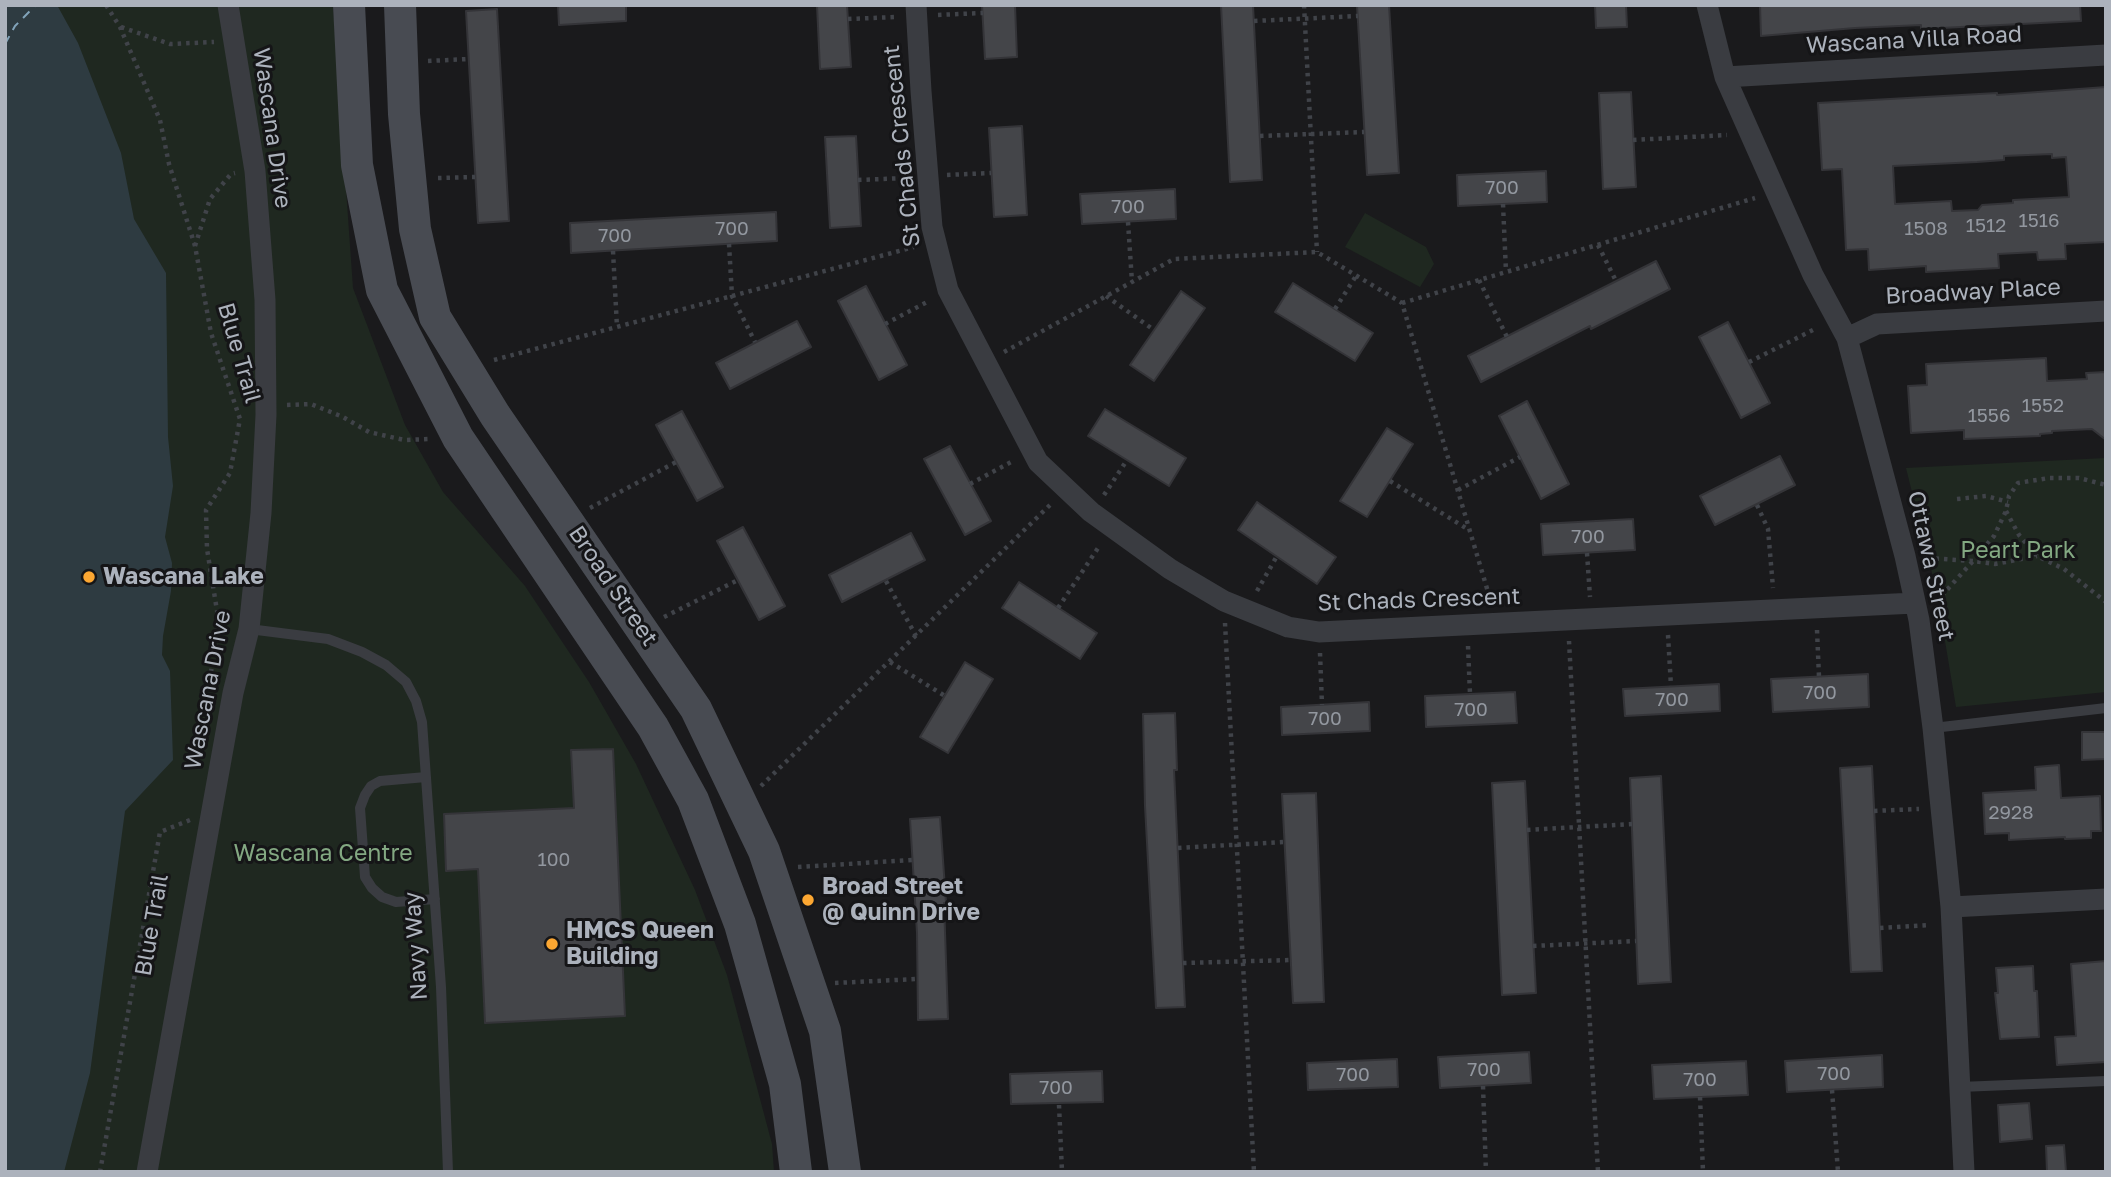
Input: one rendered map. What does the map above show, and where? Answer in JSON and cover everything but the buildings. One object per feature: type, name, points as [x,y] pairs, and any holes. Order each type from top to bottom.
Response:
[{"type":"main road","name":"Broad Street","points":[[349,5],[357,165],[382,290],[458,438],[653,727],[693,800],[740,924],[774,1044],[785,1084],[796,1172]]},
{"type":"main road","name":"Broad Street","points":[[400,5],[415,229],[435,317],[495,415],[696,709],[738,796],[764,851],[825,1031],[845,1172]]},
{"type":"street","name":"Wascana Drive","points":[[147,1172],[233,693],[249,629],[261,513],[266,415],[265,300],[255,171],[228,5]]},
{"type":"street","name":"St Chads Crescent","points":[[916,5],[932,227],[948,290],[1038,462],[1092,513],[1170,569],[1224,601],[1288,627],[1319,632],[1816,608],[1917,612]]},
{"type":"street","name":"Ottawa Street","points":[[1707,5],[1725,77],[1813,275],[1847,338],[1905,556],[1917,612],[1933,729],[1952,915],[1964,1172]]},
{"type":"street","name":"Wascana Villa Road","points":[[1725,77],[2106,55]]},
{"type":"street","name":"Broadway Place","points":[[1847,338],[1877,324],[2106,311]]},
{"type":"street","points":[[1952,915],[2106,899]]},
{"type":"lane","name":"Navy Way","points":[[249,629],[328,639],[362,652],[386,665],[405,682],[416,701],[422,722],[441,987],[448,1172]]},
{"type":"lane","points":[[1933,729],[2106,708]]},
{"type":"lane","points":[[426,777],[380,782],[371,786],[365,795],[360,808],[365,877],[382,897],[396,902],[435,899]]},
{"type":"lane","points":[[1959,1087],[2106,1081]]},
{"type":"path","name":"Blue Trail","points":[[106,5],[120,27],[160,120],[169,164],[195,246],[211,333],[240,419],[230,473],[206,510],[207,549],[219,623],[199,737],[199,752]]},
{"type":"path","points":[[1304,5],[1317,252]]},
{"type":"path","points":[[1254,22],[1358,16]]},
{"type":"path","points":[[120,27],[170,44],[234,42]]},
{"type":"path","points":[[402,62],[470,59]]},
{"type":"path","points":[[1260,136],[1364,132]]},
{"type":"path","points":[[1633,140],[1750,133]]},
{"type":"path","points":[[195,246],[210,199],[231,174],[255,171]]},
{"type":"path","points":[[410,179],[475,177]]},
{"type":"path","points":[[1402,303],[1776,191]]},
{"type":"path","points":[[1503,204],[1506,272]]},
{"type":"path","points":[[1128,222],[1132,282]]},
{"type":"path","points":[[466,368],[936,242]]},
{"type":"path","points":[[729,244],[732,296],[755,342]]},
{"type":"path","points":[[1598,245],[1616,281]]},
{"type":"path","points":[[613,251],[617,327]]},
{"type":"path","points":[[985,362],[1174,259],[1317,252],[1402,303],[1497,623]]},
{"type":"path","points":[[1335,309],[1356,276]]},
{"type":"path","points":[[1479,280],[1507,337]]},
{"type":"path","points":[[886,324],[948,290]]},
{"type":"path","points":[[1106,296],[1154,330]]},
{"type":"path","points":[[1749,362],[1836,318]]},
{"type":"path","points":[[240,419],[266,415],[286,405],[312,404],[343,416],[369,432],[404,440],[458,438]]},
{"type":"path","points":[[970,484],[1032,451]]},
{"type":"path","points":[[1458,490],[1520,457]]},
{"type":"path","points":[[1092,513],[1127,460]]},
{"type":"path","points":[[568,520],[676,461]]},
{"type":"path","points":[[1917,612],[1973,561],[1994,536],[2007,511],[2009,496],[2018,483],[2049,478],[2079,478],[2106,485]]},
{"type":"path","points":[[1390,481],[1470,530]]},
{"type":"path","points":[[738,796],[766,784],[1067,489]]},
{"type":"path","points":[[1957,499],[1986,496],[2008,502]]},
{"type":"path","points":[[1757,505],[1768,529],[1774,610]]},
{"type":"path","points":[[2007,511],[2019,535],[2037,556],[2064,569],[2106,602]]},
{"type":"path","points":[[1058,608],[1112,527]]},
{"type":"path","points":[[1587,553],[1591,619]]},
{"type":"path","points":[[1246,610],[1277,556]]},
{"type":"path","points":[[1905,556],[1994,564],[2037,556]]},
{"type":"path","points":[[642,628],[737,580]]},
{"type":"path","points":[[886,581],[916,636]]},
{"type":"path","points":[[1224,601],[1254,1172]]},
{"type":"path","points":[[1816,608],[1819,677]]},
{"type":"path","points":[[1667,615],[1671,686]]},
{"type":"path","points":[[1567,620],[1598,1172]]},
{"type":"path","points":[[1466,625],[1470,694]]},
{"type":"path","points":[[1319,632],[1322,705]]},
{"type":"path","points":[[890,662],[945,696]]},
{"type":"path","points":[[1874,811],[1941,808]]},
{"type":"path","points":[[100,1172],[160,832],[191,820],[188,833]]},
{"type":"path","points":[[1527,830],[1632,824]]},
{"type":"path","points":[[1178,848],[1283,842]]},
{"type":"path","points":[[773,878],[799,866],[912,860]]},
{"type":"path","points":[[1880,928],[1952,915]]},
{"type":"path","points":[[1533,946],[1636,941]]},
{"type":"path","points":[[1182,963],[1291,960]]},
{"type":"path","points":[[809,984],[917,979]]},
{"type":"path","points":[[1483,1086],[1486,1172]]},
{"type":"path","points":[[1832,1090],[1838,1172]]},
{"type":"path","points":[[1700,1097],[1703,1172]]},
{"type":"path","points":[[1059,1105],[1062,1172]]},
{"type":"green space","name":"Wascana Centre","points":[[5,5],[333,5],[353,288],[405,425],[443,492],[525,586],[589,682],[636,764],[695,890],[727,975],[772,1144],[774,1172],[5,1172]]},
{"type":"green space","points":[[1365,213],[1426,247],[1434,264],[1420,287],[1345,247]]},
{"type":"green space","name":"Peart Park","points":[[2106,458],[2106,692],[1956,707],[1937,593],[1906,468]]},
{"type":"shaded area","name":"Wascana Lake","points":[[5,5],[57,5],[78,43],[121,153],[134,219],[166,273],[168,437],[173,486],[165,537],[172,563],[171,591],[162,655],[170,671],[173,760],[125,811],[90,1073],[64,1172],[5,1172]]},
{"type":"ferry route","points":[[5,44],[15,26],[36,5]]},
{"type":"place","name":"Wascana Lake","points":[[89,577]]},
{"type":"place","name":"Broad Street @ Quinn Drive","points":[[808,900]]},
{"type":"place","name":"HMCS Queen Building","points":[[552,944]]}]
